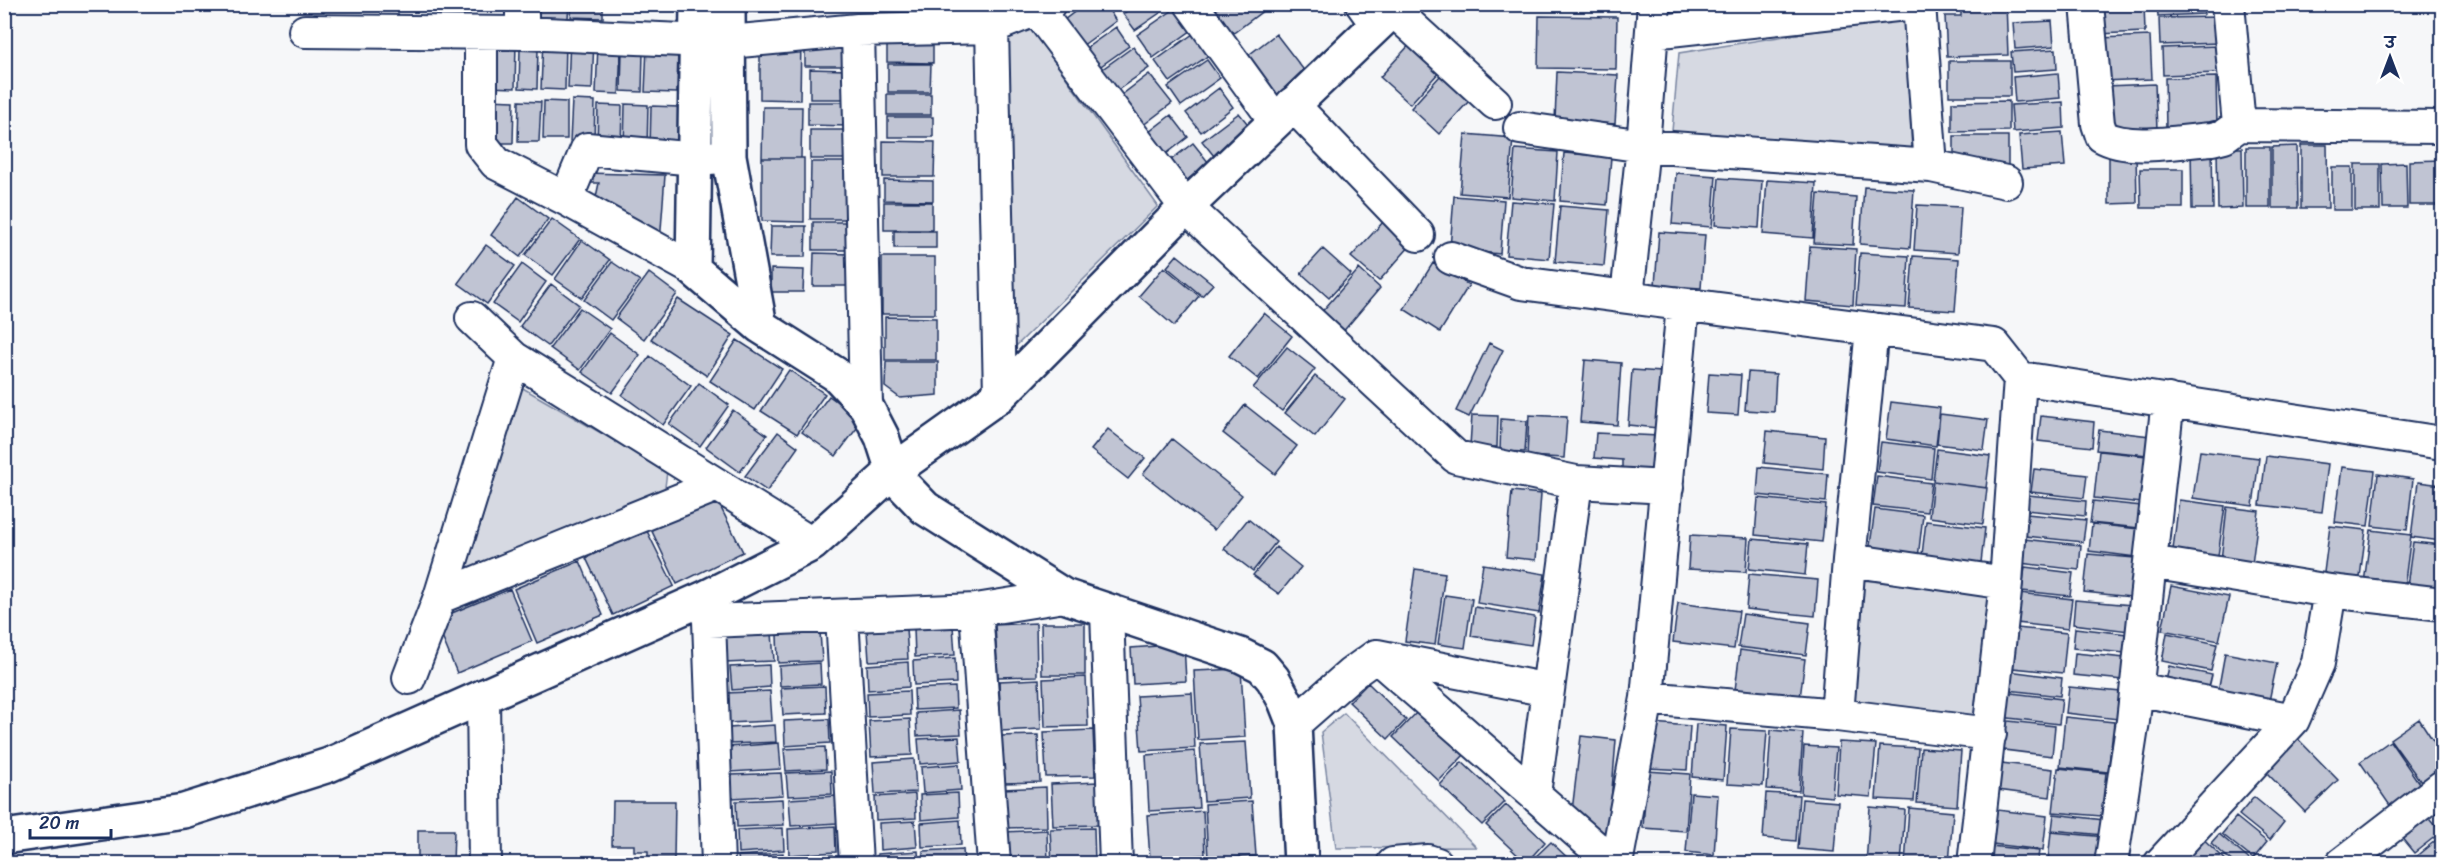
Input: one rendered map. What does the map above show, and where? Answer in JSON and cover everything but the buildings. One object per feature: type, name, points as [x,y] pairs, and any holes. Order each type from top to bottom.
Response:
[{"type":"street","points":[[697,4],[713,41],[729,156],[760,326]]},
{"type":"street","points":[[693,269],[696,159],[713,41],[728,4]]},
{"type":"street","points":[[1191,4],[1283,112],[1418,235]]},
{"type":"street","points":[[1627,297],[1643,146],[1653,18],[1906,4]]},
{"type":"street","points":[[1919,4],[1931,166]]},
{"type":"street","points":[[2087,4],[2098,124],[2102,136],[2113,143],[2136,145],[2212,139],[2224,136],[2238,125],[2442,127]]},
{"type":"street","points":[[2228,4],[2238,125]]},
{"type":"street","points":[[305,31],[481,33],[522,19],[713,41],[874,21],[992,27],[1043,7],[1186,207],[1456,457],[1576,482],[1667,487]]},
{"type":"street","points":[[4,837],[184,811],[329,765],[483,696],[708,609],[812,544],[893,471],[1000,395],[1383,11],[1495,103]]},
{"type":"street","points":[[866,406],[874,21]]},
{"type":"street","points":[[992,27],[1000,395]]},
{"type":"street","points":[[481,33],[481,144],[496,163],[693,269],[760,326],[837,375],[866,406],[882,437],[893,471],[925,508],[1064,596],[1240,655],[1262,666],[1273,679],[1285,701],[1293,724],[1301,864]]},
{"type":"street","points":[[1520,128],[1643,146],[1931,166],[2006,182]]},
{"type":"street","points":[[566,199],[587,149],[696,159],[729,156]]},
{"type":"street","points":[[1451,258],[1521,284],[1994,345],[2020,378],[2006,583],[1974,864]]},
{"type":"street","points":[[1376,656],[1615,864],[1647,698],[1683,304]]},
{"type":"street","points":[[472,318],[514,358],[812,544]]},
{"type":"street","points":[[1837,715],[1872,329]]},
{"type":"street","points":[[409,678],[440,597],[514,358]]},
{"type":"street","points":[[2020,378],[2442,443]]},
{"type":"street","points":[[2111,864],[2137,689],[2168,400]]},
{"type":"street","points":[[1534,795],[1576,482]]},
{"type":"street","points":[[440,597],[717,485]]},
{"type":"street","points":[[1850,560],[2006,583]]},
{"type":"street","points":[[2150,562],[2330,591],[2442,604]]},
{"type":"street","points":[[2160,864],[2293,720],[2318,663],[2330,591]]},
{"type":"street","points":[[708,609],[842,616],[976,609],[1064,596]]},
{"type":"street","points":[[708,609],[718,864]]},
{"type":"street","points":[[976,609],[994,864]]},
{"type":"street","points":[[1107,612],[1116,864]]},
{"type":"street","points":[[842,616],[856,864]]},
{"type":"street","points":[[1293,724],[1351,674],[1376,656],[1548,690]]},
{"type":"street","points":[[2137,689],[2293,720]]},
{"type":"street","points":[[483,696],[485,864]]},
{"type":"street","points":[[1647,698],[1837,715],[1990,735]]},
{"type":"street","points":[[2342,864],[2375,854],[2442,787]]},
{"type":"street","points":[[1393,864],[1428,861],[1437,864]]},
{"type":"shaded area","points":[[1905,17],[1912,153],[1672,131],[1679,53]]},
{"type":"shaded area","points":[[1029,26],[1158,206],[1012,350],[1003,34]]},
{"type":"shaded area","points":[[521,387],[667,471],[664,495],[467,575],[462,567]]},
{"type":"shaded area","points":[[1861,580],[1988,593],[1974,718],[1847,704]]},
{"type":"shaded area","points":[[1344,713],[1476,847],[1336,848],[1321,732]]}]
